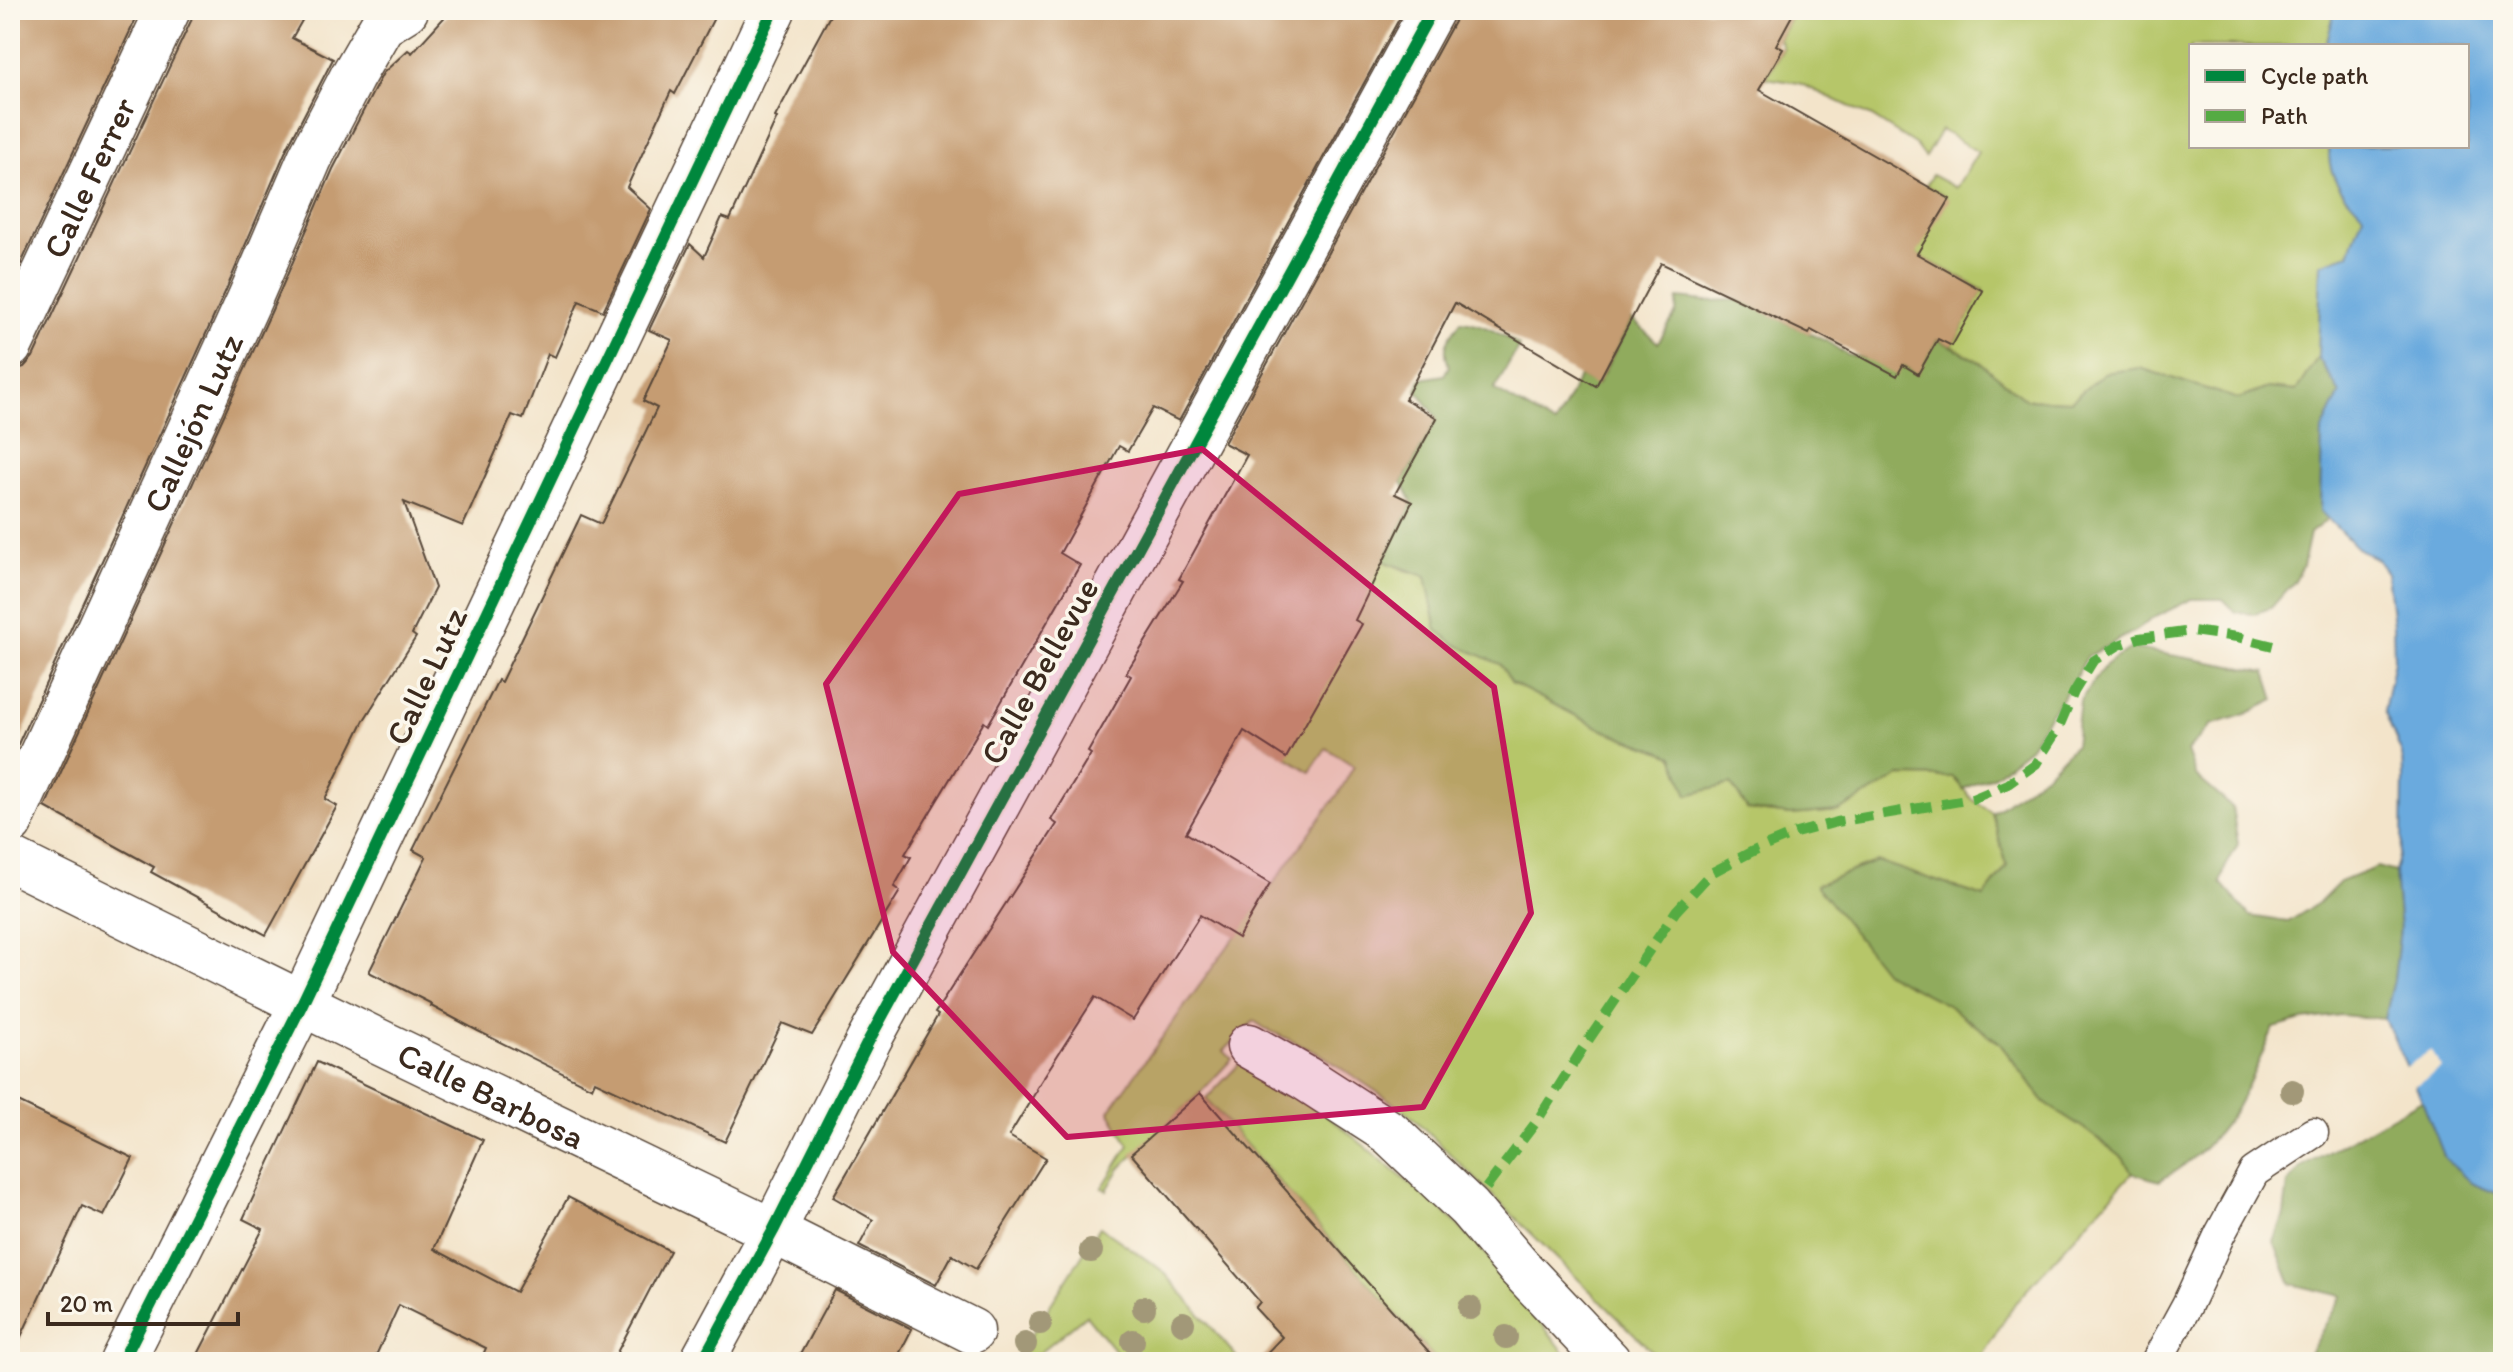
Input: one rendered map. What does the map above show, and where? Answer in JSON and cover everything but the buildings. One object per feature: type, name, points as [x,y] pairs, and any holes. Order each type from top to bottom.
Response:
[{"type":"street","name":"Calle Ferrer","points":[[10,346],[168,10]]},
{"type":"street","name":"Calle Lutz","points":[[122,1362],[302,1004],[773,10]]},
{"type":"street","name":"Calle Bellevue","points":[[702,1362],[773,1231],[869,1040],[1432,10]]},
{"type":"street","name":"Callejón Lutz","points":[[10,823],[249,300],[310,158],[380,15]]},
{"type":"street","name":"Calle Barbosa","points":[[10,859],[972,1331]]},
{"type":"street","points":[[1249,1046],[1390,1133],[1469,1208],[1518,1266],[1609,1362]]},
{"type":"lane","points":[[2156,1362],[2254,1172],[2313,1133]]},
{"type":"highlighted area","points":[[1202,449],[1494,687],[1531,913],[1423,1107],[1067,1137],[893,952],[826,684],[959,494]]},
{"type":"green space","points":[[1795,10],[2335,10],[2326,44],[2189,44],[2189,148],[2330,148],[2333,176],[2364,214],[2349,254],[2321,264],[2318,357],[2296,391],[2268,388],[2238,399],[2140,368],[2104,373],[2071,401],[2025,399],[1978,361],[1952,346],[1983,290],[1912,252],[1945,196],[1926,185],[1932,175],[1956,188],[1978,152],[1941,130],[1925,157],[1916,145],[1872,117],[1799,83],[1766,78],[1783,49],[1779,39]]},
{"type":"green space","points":[[1678,298],[1739,300],[1828,342],[1847,355],[1903,365],[1917,373],[1938,339],[1978,361],[2025,399],[2071,401],[2104,373],[2140,368],[2238,399],[2268,388],[2296,391],[2318,357],[2340,393],[2322,430],[2320,511],[2328,519],[2310,533],[2303,566],[2294,582],[2271,608],[2253,614],[2236,612],[2223,599],[2192,599],[2155,617],[2087,657],[2030,747],[1995,775],[1963,789],[1953,777],[1900,776],[1839,811],[1791,815],[1748,810],[1731,784],[1688,795],[1673,756],[1606,731],[1512,683],[1500,664],[1455,644],[1437,630],[1426,576],[1383,561],[1412,502],[1402,482],[1437,418],[1417,390],[1421,379],[1444,375],[1449,366],[1446,352],[1448,342],[1461,321],[1499,333],[1519,346],[1494,390],[1555,425],[1580,376],[1597,385],[1632,319],[1658,343],[1676,313]]},
{"type":"green space","points":[[1383,561],[1426,576],[1437,630],[1455,644],[1500,664],[1512,683],[1606,731],[1673,756],[1731,784],[1748,810],[1791,815],[1839,811],[1900,776],[1953,777],[1972,799],[1992,813],[2007,866],[1984,897],[1877,861],[1817,885],[1887,974],[1946,1004],[1999,1043],[2046,1104],[2123,1158],[2132,1173],[2015,1303],[1978,1362],[1663,1362],[1407,1112],[1322,1055],[1254,1021],[1224,1051],[1232,1059],[1120,1168],[1107,1190],[1102,1188],[1129,1145],[1109,1111],[1340,791],[1354,766],[1326,748],[1310,772],[1256,738],[1339,611]]},
{"type":"green space","points":[[2131,648],[2266,672],[2275,700],[2246,714],[2211,725],[2187,751],[2196,776],[2232,807],[2238,844],[2221,883],[2250,916],[2288,922],[2320,902],[2340,882],[2377,867],[2395,872],[2400,929],[2394,980],[2385,1019],[2341,1015],[2274,1028],[2235,1110],[2217,1134],[2184,1165],[2159,1181],[2132,1173],[2123,1158],[2046,1104],[1999,1042],[1946,1004],[1887,974],[1816,885],[1877,861],[1984,897],[2007,866],[1992,813],[2047,773],[2075,745],[2080,701],[2105,665]]},
{"type":"green space","points":[[1243,1060],[1332,1119],[1450,1217],[1487,1255],[1572,1362],[1438,1362],[1206,1099]]},
{"type":"green space","points":[[2422,1100],[2445,1158],[2471,1183],[2503,1196],[2503,1362],[2304,1362],[2342,1296],[2291,1284],[2274,1242],[2284,1215],[2288,1183],[2301,1167]]},
{"type":"green space","points":[[1100,1227],[1163,1271],[1241,1362],[1124,1362],[1086,1315],[1028,1362],[1014,1362]]},
{"type":"water","points":[[2335,10],[2503,10],[2503,1196],[2471,1183],[2445,1158],[2385,1019],[2394,980],[2400,929],[2395,872],[2402,844],[2403,779],[2402,754],[2384,711],[2394,660],[2387,573],[2377,559],[2357,548],[2320,511],[2322,430],[2340,393],[2318,357],[2321,264],[2349,254],[2363,214],[2333,176],[2330,148],[2469,148],[2469,44],[2326,44]]},
{"type":"pier","points":[[2431,1050],[2442,1068],[2411,1088],[2403,1069]]},
{"type":"marked path","points":[[1486,1188],[1537,1121],[1676,911],[1711,873],[1796,833],[1837,822],[1972,799],[2008,784],[2036,764],[2093,661],[2119,645],[2139,638],[2192,631],[2237,637],[2281,648]]},
{"type":"cycle path","points":[[122,1362],[302,1004],[773,10]]},
{"type":"cycle path","points":[[702,1362],[773,1231],[869,1040],[1432,10]]}]
